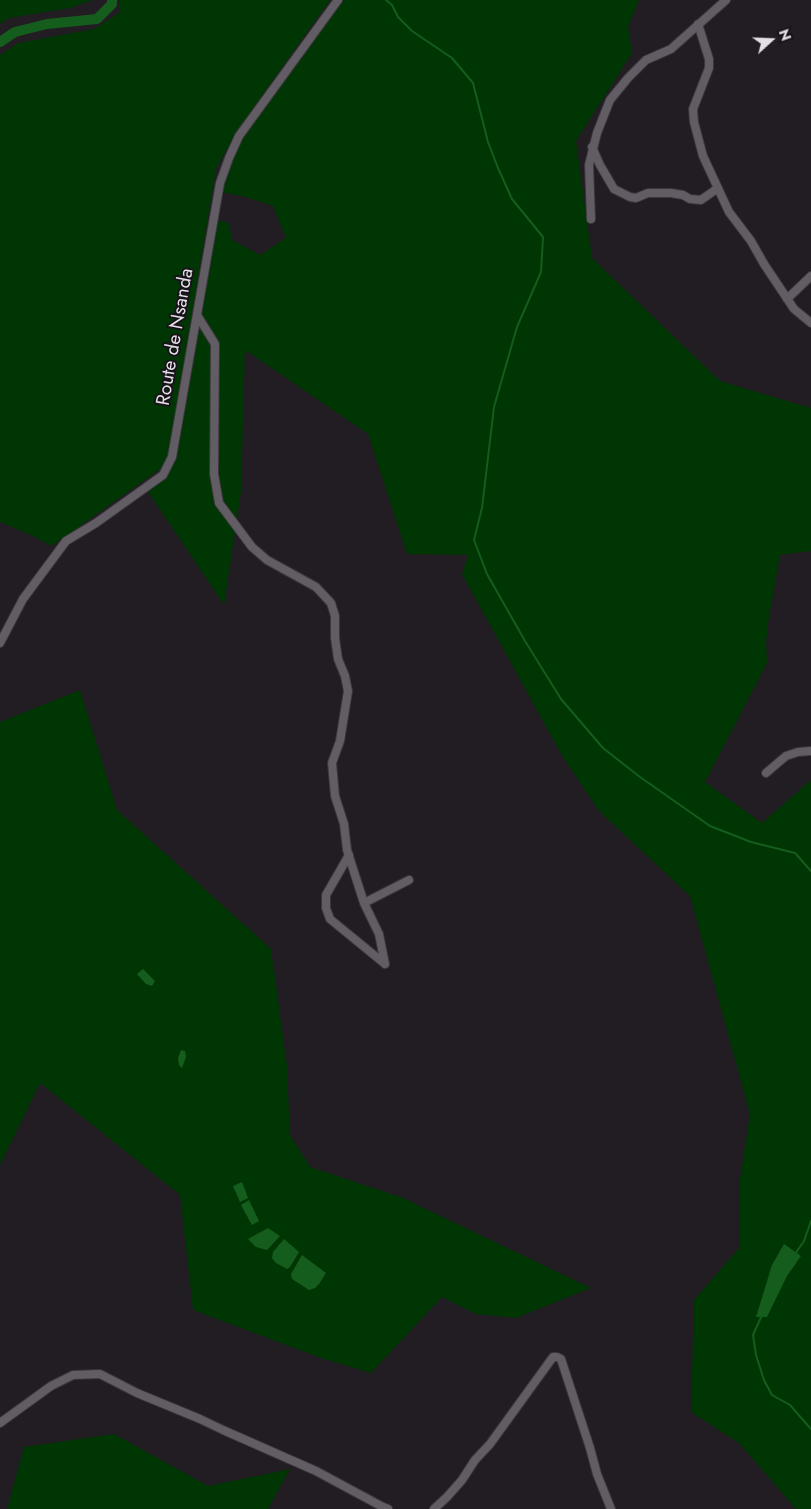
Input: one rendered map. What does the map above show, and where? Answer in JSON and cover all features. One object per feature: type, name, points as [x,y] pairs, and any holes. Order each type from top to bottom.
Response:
[{"type":"street","name":"Route de Nsanda","points":[[0,643],[23,599],[66,541],[96,523],[162,475],[172,457],[220,183],[229,158],[239,136],[338,0]]},
{"type":"street","points":[[591,219],[588,173],[592,147],[610,100],[646,60],[671,49],[726,0]]},
{"type":"street","points":[[698,24],[709,59],[709,68],[693,109],[694,122],[703,156],[730,212],[751,241],[794,309],[811,322]]},
{"type":"street","points":[[592,147],[600,166],[614,189],[630,197],[636,198],[648,193],[671,193],[683,195],[690,199],[701,200],[718,188]]},
{"type":"street","points":[[788,299],[811,276]]},
{"type":"street","points":[[197,315],[215,344],[214,474],[219,504],[252,547],[267,560],[316,587],[331,603],[335,616],[335,638],[338,659],[345,676],[348,691],[340,741],[332,763],[335,796],[344,824],[349,855],[364,903],[379,934],[384,964],[330,919],[326,908],[326,895],[349,855]]},
{"type":"street","points":[[766,772],[786,756],[798,752],[811,751]]},
{"type":"street","points":[[364,903],[409,880]]},
{"type":"street","points":[[434,1509],[448,1497],[462,1480],[475,1460],[490,1444],[553,1358],[557,1356],[561,1359],[597,1474],[611,1509]]},
{"type":"street","points":[[0,1423],[51,1386],[66,1378],[73,1375],[100,1374],[136,1393],[200,1419],[316,1471],[388,1509]]},
{"type":"shaded area","points":[[0,0],[93,0],[70,8],[9,18],[0,24]]},
{"type":"shaded area","points":[[120,0],[330,0],[236,132],[216,169],[167,464],[52,546],[0,522],[0,55],[18,43],[94,29],[119,13]]},
{"type":"shaded area","points":[[340,0],[639,0],[628,26],[632,53],[576,141],[592,258],[720,381],[811,408],[811,551],[780,555],[769,617],[766,642],[767,663],[705,782],[762,823],[811,780],[811,1509],[796,1509],[739,1443],[691,1412],[694,1300],[740,1247],[740,1179],[750,1114],[690,896],[599,811],[561,754],[462,574],[468,555],[407,554],[368,434],[245,350],[241,492],[224,605],[146,489],[176,457],[215,220],[229,223],[232,240],[260,255],[286,238],[273,206],[246,197],[221,192],[240,137],[280,87]]},
{"type":"shaded area","points":[[80,690],[117,810],[271,949],[287,1066],[290,1135],[310,1167],[403,1198],[591,1288],[516,1318],[476,1314],[442,1297],[371,1373],[321,1358],[193,1310],[180,1195],[40,1083],[0,1165],[0,722]]},
{"type":"shaded area","points":[[143,969],[155,981],[152,986],[146,984],[137,974]]},
{"type":"shaded area","points":[[181,1050],[185,1051],[186,1057],[182,1068],[179,1065],[178,1058]]},
{"type":"shaded area","points":[[242,1182],[248,1198],[240,1202],[233,1186]]},
{"type":"shaded area","points":[[249,1200],[259,1221],[252,1225],[241,1205]]},
{"type":"shaded area","points":[[268,1228],[280,1236],[267,1250],[256,1247],[248,1239]]},
{"type":"shaded area","points":[[284,1239],[299,1252],[287,1269],[276,1263],[272,1258],[273,1252]]},
{"type":"shaded area","points":[[784,1244],[801,1256],[787,1276],[767,1317],[756,1317],[772,1265]]},
{"type":"shaded area","points":[[302,1255],[326,1273],[315,1288],[309,1290],[292,1279],[291,1274]]},
{"type":"shaded area","points":[[114,1434],[208,1486],[290,1469],[268,1509],[7,1509],[24,1447]]},
{"type":"waterway","points":[[0,42],[15,32],[47,24],[97,19],[112,4],[112,0]]},
{"type":"waterway","points":[[386,0],[392,5],[398,17],[412,31],[452,58],[473,83],[488,142],[512,199],[543,237],[541,272],[517,327],[494,407],[482,508],[474,540],[487,574],[561,699],[603,748],[640,777],[710,826],[751,842],[795,853],[811,871]]},
{"type":"waterway","points":[[795,1254],[804,1241],[811,1221]]},
{"type":"waterway","points":[[762,1315],[753,1335],[756,1355],[764,1380],[772,1395],[790,1405],[811,1429]]}]
